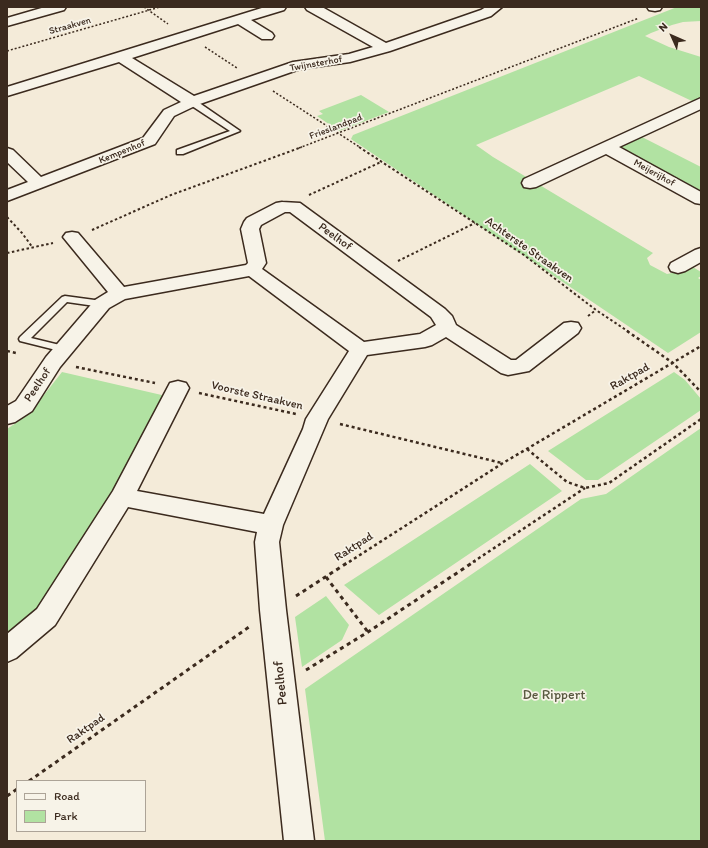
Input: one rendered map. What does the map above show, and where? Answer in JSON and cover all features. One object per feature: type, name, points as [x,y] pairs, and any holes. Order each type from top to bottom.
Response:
[{"type":"street","points":[[7,22],[59,7]]},
{"type":"street","points":[[7,92],[279,7]]},
{"type":"street","points":[[312,7],[385,48]]},
{"type":"street","name":"Twijnsterhof","points":[[247,83],[298,65],[350,58],[385,48],[486,13],[495,7]]},
{"type":"street","points":[[241,20],[267,36]]},
{"type":"street","points":[[121,57],[192,102]]},
{"type":"street","name":"Kempenhof","points":[[7,196],[149,141],[169,113],[192,102],[247,83]]},
{"type":"street","points":[[530,183],[701,103]]},
{"type":"street","name":"Meijerijhof","points":[[606,147],[701,200]]},
{"type":"street","points":[[7,153],[39,184]]},
{"type":"street","points":[[72,237],[110,299],[252,270],[257,263],[250,229],[253,222],[282,207]]},
{"type":"street","name":"Peelhof","points":[[282,207],[294,207],[438,313],[445,321],[447,328],[508,368],[522,366],[571,328]]},
{"type":"street","points":[[678,267],[701,254]]},
{"type":"street","points":[[252,270],[360,349],[425,340],[447,328]]},
{"type":"street","name":"Peelhof","points":[[7,416],[24,406],[59,355],[110,299]]},
{"type":"street","name":"Peelhof","points":[[299,841],[273,610],[267,542],[271,525],[314,429],[317,419],[360,349]]},
{"type":"street","points":[[7,650],[46,617],[122,497],[178,388]]},
{"type":"street","points":[[122,497],[271,525]]},
{"type":"lane","points":[[180,152],[236,131],[192,102]]},
{"type":"lane","points":[[59,355],[24,340],[65,299],[110,299]]},
{"type":"path","name":"Straakven","points":[[7,51],[160,7]]},
{"type":"path","name":"Frieslandpad","points":[[7,253],[33,248],[91,231],[171,195],[338,134],[652,10]]},
{"type":"path","name":"Achterste Straakven","points":[[338,134],[524,255],[596,310],[673,363],[701,392]]},
{"type":"path","points":[[282,207],[381,162]]},
{"type":"path","points":[[7,217],[22,233],[33,248]]},
{"type":"path","points":[[380,270],[475,223]]},
{"type":"path","name":"Raktpad","points":[[30,780],[273,610],[503,463],[701,346]]},
{"type":"path","name":"Voorste Straakven","points":[[7,351],[59,355],[178,388],[503,463]]},
{"type":"path","points":[[282,685],[368,632],[585,488],[609,483],[701,419]]},
{"type":"path","points":[[527,449],[567,482],[585,488]]},
{"type":"path","points":[[326,577],[368,632]]},
{"type":"path","points":[[7,796],[16,790]]},
{"type":"green space","points":[[677,7],[701,7],[701,21],[683,22],[645,36],[669,47],[701,57],[701,100],[694,102],[639,76],[476,145],[493,157],[653,253],[647,258],[650,265],[667,274],[672,273],[688,264],[701,272],[701,276],[698,278],[701,280],[701,332],[668,353],[351,139],[353,135]]},
{"type":"green space","points":[[361,95],[389,112],[339,131],[317,116],[323,114],[319,111]]},
{"type":"green space","points":[[640,136],[701,167],[701,196],[615,147]]},
{"type":"green space","points":[[62,372],[179,399],[121,502],[7,651],[7,429],[29,414]]},
{"type":"green space","points":[[674,372],[685,380],[701,399],[701,410],[598,480],[586,480],[548,451]]},
{"type":"green space","name":"De Rippert","points":[[701,428],[701,841],[325,841],[305,689],[581,499],[606,494]]},
{"type":"green space","points":[[530,464],[562,491],[379,615],[344,585]]},
{"type":"green space","points":[[326,596],[349,625],[342,640],[302,667],[295,617]]}]
